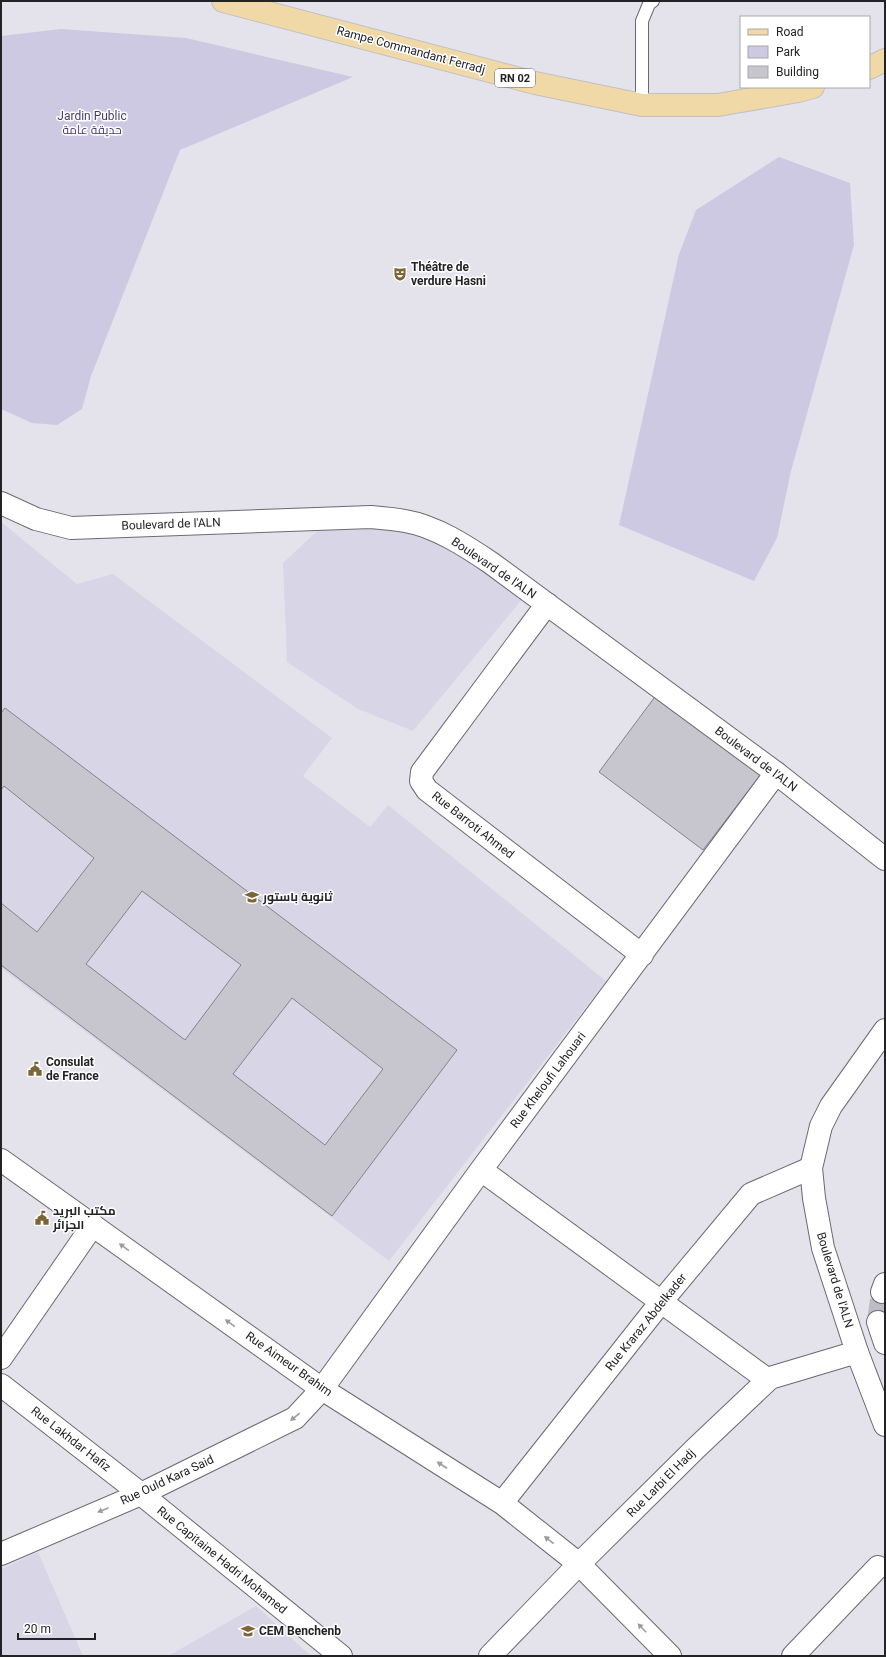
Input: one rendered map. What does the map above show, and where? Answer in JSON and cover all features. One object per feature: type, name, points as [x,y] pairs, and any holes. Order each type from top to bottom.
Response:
[{"type":"main road","name":"Rampe Commandant Ferradj","points":[[223,1],[535,83],[642,105],[718,105],[808,88]]},
{"type":"main road","points":[[870,68],[885,60]]},
{"type":"street","name":"Boulevard de l'ALN","points":[[2,505],[36,519],[71,528],[371,517],[406,521],[437,532],[468,548],[546,604],[776,773],[885,859]]},
{"type":"street","name":"Rue Barroti Ahmed","points":[[546,604],[422,772],[421,781],[427,790],[642,955]]},
{"type":"street","name":"Rue Kheloufi Lahouari","points":[[322,1389],[481,1170],[776,773]]},
{"type":"street","name":"Boulevard de l'ALN","points":[[885,1030],[831,1106],[821,1126],[811,1168],[814,1198],[823,1248],[857,1352],[885,1425]]},
{"type":"street","name":"Rue Aimeur Brahim","points":[[1,1160],[322,1389],[502,1503],[579,1564],[670,1656]]},
{"type":"street","name":"Rue Kraraz Abdelkader","points":[[502,1503],[661,1302],[751,1194],[811,1168]]},
{"type":"street","points":[[481,1170],[768,1380]]},
{"type":"street","points":[[1,1358],[93,1225]]},
{"type":"street","points":[[878,1322],[885,1343]]},
{"type":"street","name":"Rue Larbi El Hadj","points":[[490,1656],[579,1564],[695,1449],[770,1378],[857,1352]]},
{"type":"street","name":"Rue Lakhdar Hafiz","points":[[1,1385],[141,1494]]},
{"type":"street","name":"Rue Ould Kara Said","points":[[1,1554],[141,1494],[295,1418],[322,1389]]},
{"type":"street","name":"Rue Capitaine Hadri Mohamed","points":[[141,1494],[341,1656]]},
{"type":"street","points":[[793,1656],[878,1567]]},
{"type":"lane","points":[[642,105],[642,21],[649,4],[653,1]]},
{"type":"shaded area","points":[[406,521],[529,591],[413,731],[358,709],[287,662],[283,563],[320,528]]},
{"type":"shaded area","name":"ثانوية باستور","points":[[1,522],[77,584],[113,574],[332,738],[303,776],[370,827],[388,805],[606,981],[389,1261],[1,968]]},
{"type":"shaded area","points":[[38,1552],[83,1656],[1,1656],[1,1569]]},
{"type":"shaded area","name":"CEM Benchenb","points":[[256,1606],[311,1656],[168,1656]]},
{"type":"green space","name":"Jardin Public حديقة عامة","points":[[61,29],[186,38],[353,77],[180,150],[91,376],[82,409],[57,425],[32,423],[1,409],[1,36]]},
{"type":"green space","points":[[779,157],[850,183],[854,245],[791,471],[777,538],[754,581],[619,525],[679,254],[696,210]]},
{"type":"building","points":[[660,690],[765,769],[703,850],[599,772]]},
{"type":"building","points":[[5,708],[457,1050],[332,1216],[1,965],[1,903],[37,932],[94,858],[4,786],[1,790],[1,713]],"holes":[[[142,891],[241,965],[185,1040],[86,964]],[[292,998],[383,1069],[325,1145],[233,1074]]]},
{"type":"tunnel","points":[[878,1322],[882,1292]]},
{"type":"place","name":"Théâtre de verdure Hasni","points":[[400,274]]},
{"type":"place","name":"ثانوية باستور","points":[[252,897]]},
{"type":"place","name":"Consulat de France","points":[[35,1069]]},
{"type":"place","name":"مكتب البريد الجزائر","points":[[42,1218]]},
{"type":"place","name":"CEM Benchenb","points":[[248,1631]]}]
